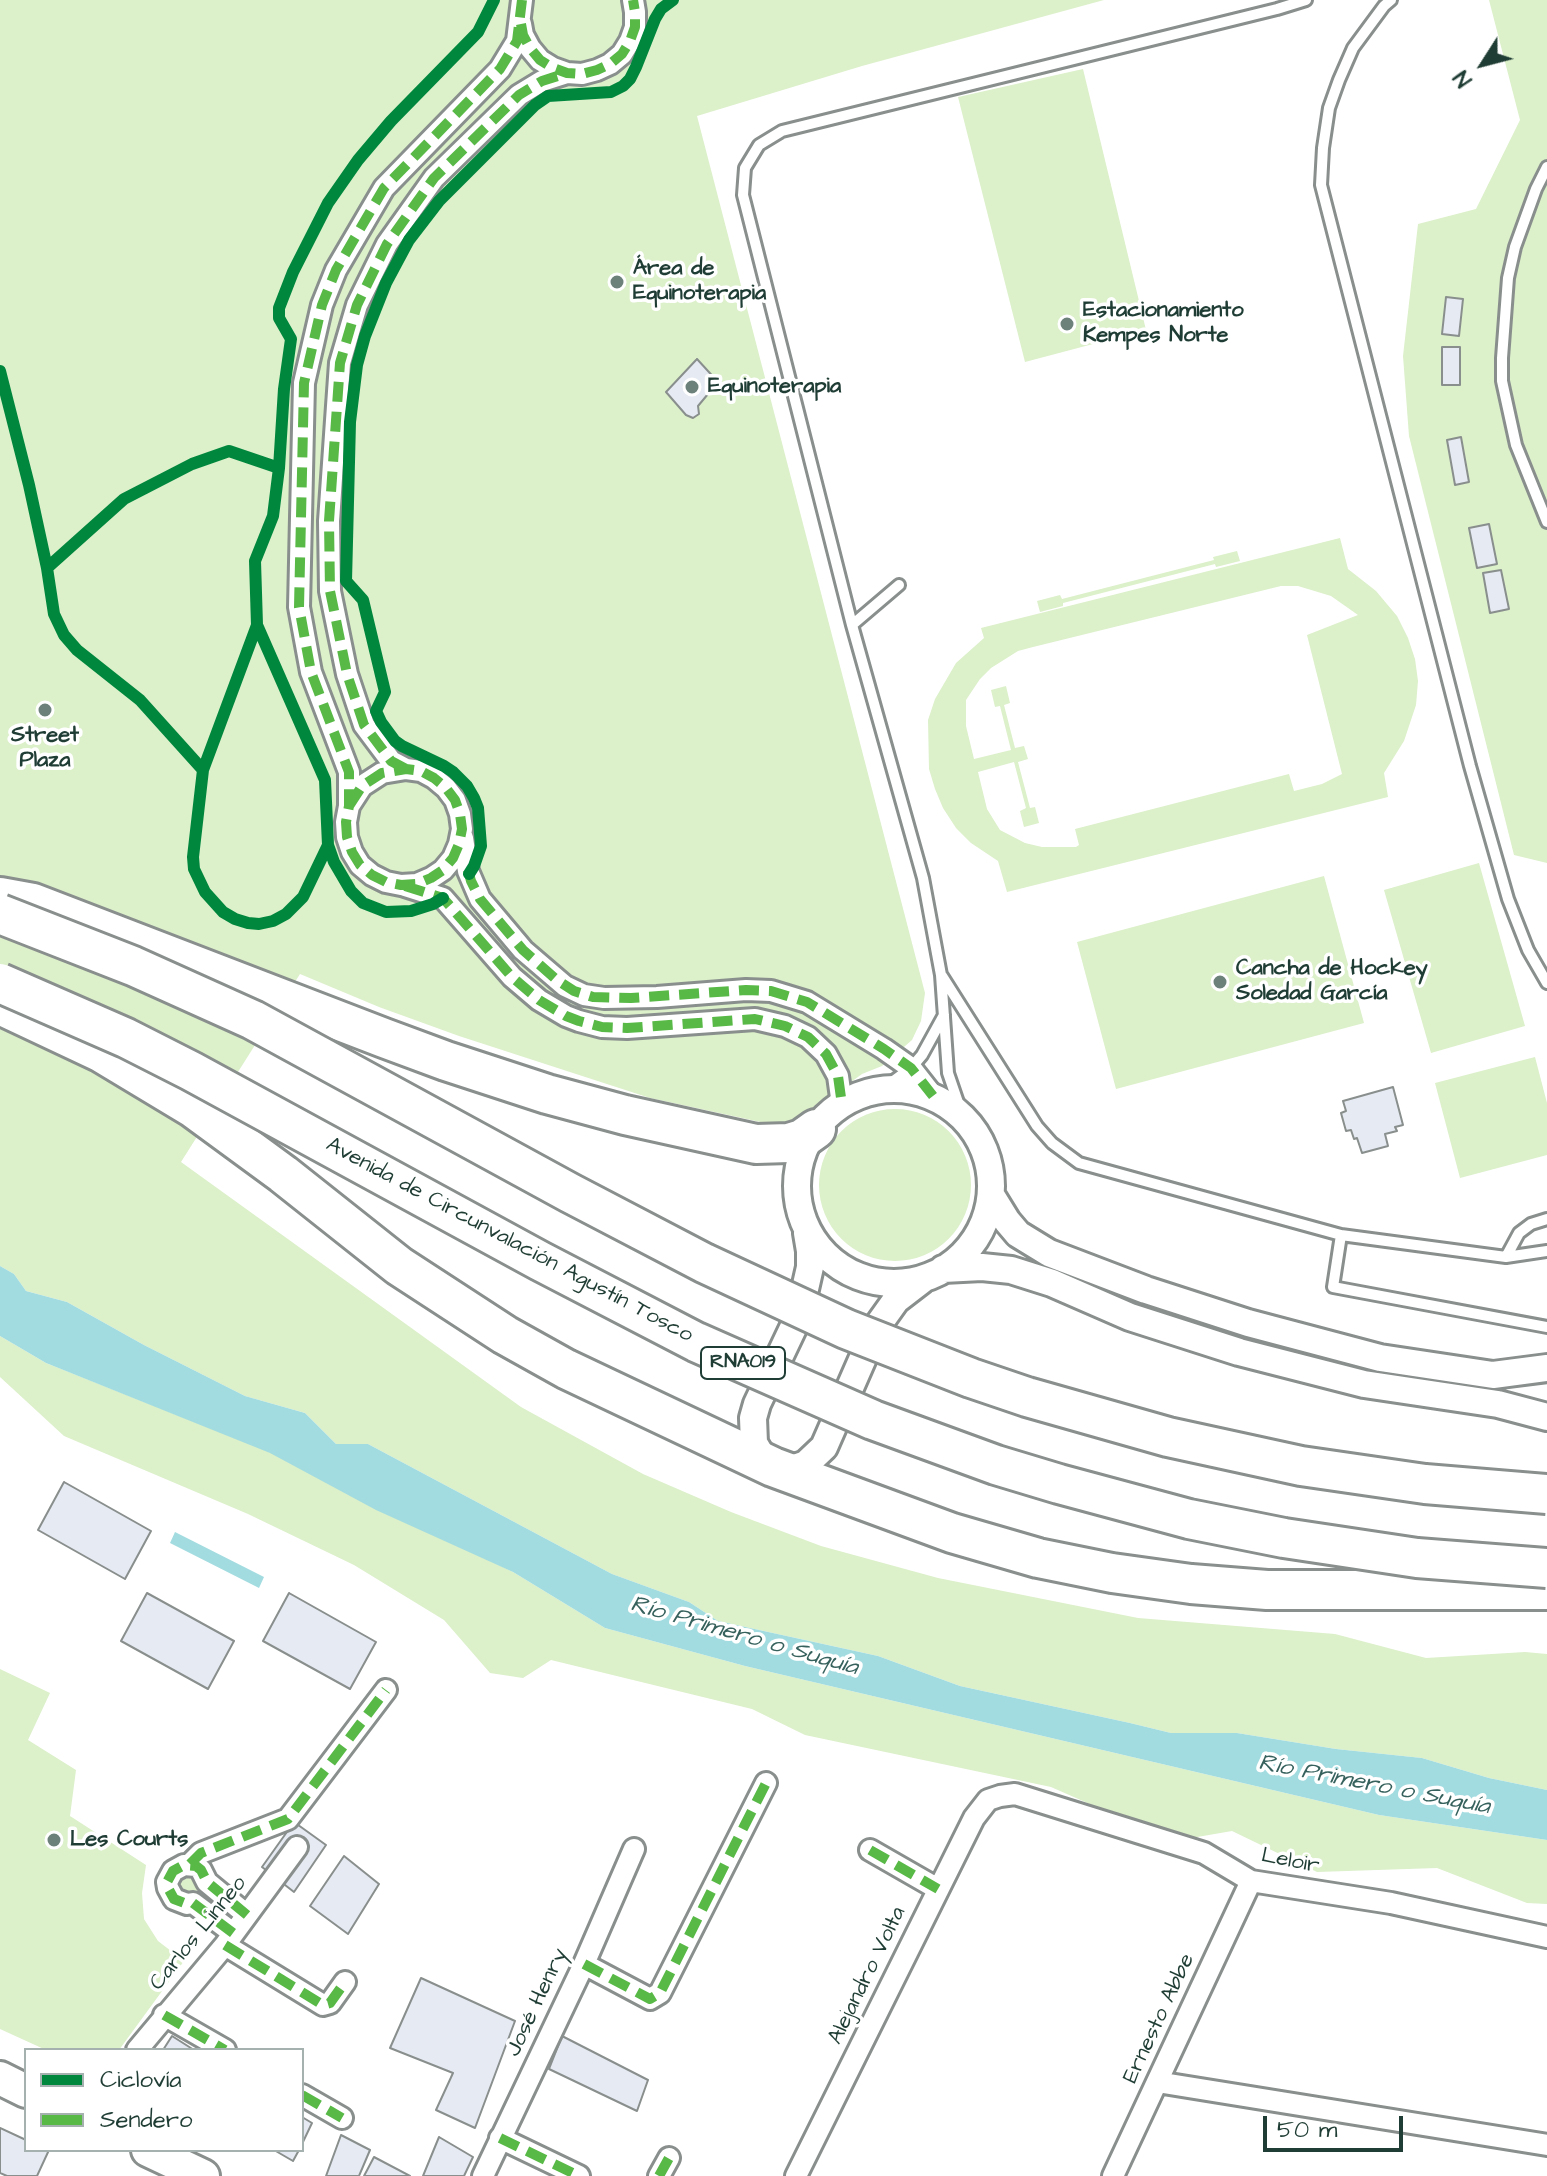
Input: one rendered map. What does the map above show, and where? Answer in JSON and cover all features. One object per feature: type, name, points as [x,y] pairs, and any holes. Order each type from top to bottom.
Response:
[{"type":"highway","points":[[0,897],[33,903],[471,1069],[625,1115],[756,1144],[774,1145],[802,1139],[829,1117]]},
{"type":"highway","points":[[0,914],[147,972],[253,1020],[639,1230],[769,1294],[921,1359],[1027,1397],[1197,1444],[1340,1473],[1547,1494]]},
{"type":"highway","name":"Avenida de Circunvalación Agustín Tosco","points":[[0,983],[126,1038],[191,1071],[696,1342],[873,1420],[1021,1473],[1189,1519],[1365,1551],[1547,1568]]},
{"type":"highway","points":[[0,1005],[100,1052],[193,1108],[359,1236],[505,1335],[646,1408],[773,1467],[994,1546],[1112,1573],[1191,1584],[1304,1591],[1547,1590]]},
{"type":"highway","points":[[1496,1491],[1547,1485]]},
{"type":"main road","points":[[0,2078],[24,2090]]},
{"type":"main road","points":[[152,2152],[192,2174]]},
{"type":"street","points":[[521,10],[523,35],[540,60],[567,73],[582,74],[610,64],[622,54],[635,27],[638,4]]},
{"type":"street","points":[[521,10],[517,41],[500,69],[384,188],[336,270],[322,305],[304,383],[299,607],[311,672],[348,767],[347,837],[360,865],[372,875],[443,898],[512,977],[539,1000],[566,1016],[602,1027],[627,1028],[755,1019],[785,1026],[808,1037],[826,1054],[838,1076],[829,1117]]},
{"type":"street","points":[[567,73],[542,81],[519,95],[434,178],[387,244],[357,305],[340,363],[329,521],[330,591],[347,674],[364,725],[391,761],[399,767],[421,771],[446,788],[460,814],[468,871],[480,899],[523,950],[557,980],[574,991],[604,998],[746,990],[771,991],[807,1002],[911,1068],[933,1096]]},
{"type":"street","points":[[349,806],[371,778],[406,769]]},
{"type":"street","points":[[401,885],[417,884],[443,870],[453,858],[462,829]]},
{"type":"street","points":[[906,1089],[933,1096],[962,1114],[984,1149],[990,1172],[991,1195],[987,1215],[975,1239],[958,1258],[896,1300],[876,1328],[824,1447],[806,1464],[795,1468],[773,1467],[764,1460],[754,1443],[753,1418],[794,1326],[810,1267],[810,1251],[800,1210],[798,1174],[806,1145],[829,1117],[854,1099],[880,1091],[906,1089]]},
{"type":"street","points":[[991,1195],[1018,1234],[1041,1248],[1074,1264],[1248,1323],[1380,1358],[1493,1375],[1547,1368]]},
{"type":"street","points":[[805,1226],[826,1257],[851,1275],[879,1283],[896,1284],[936,1272],[982,1267],[1011,1270],[1052,1283],[1130,1317],[1239,1352],[1364,1384],[1498,1404],[1547,1417]]},
{"type":"street","points":[[345,1982],[330,2003],[323,2005],[229,1939],[193,1903],[180,1903],[170,1894],[167,1882],[177,1867],[190,1864],[201,1853],[288,1819],[386,1690]]},
{"type":"street","points":[[584,1964],[650,1999],[660,1993],[766,1783]]},
{"type":"street","name":"Leloir","points":[[988,1800],[1015,1794],[1204,1853],[1251,1881],[1391,1903],[1547,1937]]},
{"type":"street","name":"Alejandro Volta","points":[[796,2176],[974,1818],[988,1800]]},
{"type":"street","name":"Carlos Linneo","points":[[139,2048],[229,1939],[297,1847]]},
{"type":"street","name":"José Henry","points":[[483,2176],[584,1964],[634,1849]]},
{"type":"street","points":[[870,1850],[938,1889]]},
{"type":"street","points":[[190,1864],[201,1870],[207,1882],[247,1915]]},
{"type":"street","name":"Ernesto Abbe","points":[[1113,2176],[1251,1881]]},
{"type":"street","points":[[164,2015],[222,2048]]},
{"type":"street","points":[[1157,2082],[1547,2145]]},
{"type":"street","points":[[304,2096],[342,2118]]},
{"type":"street","points":[[500,2138],[579,2176]]},
{"type":"lane","points":[[962,1114],[948,1073],[941,975],[923,878],[852,625],[743,195],[745,168],[759,145],[782,131],[1306,0]]},
{"type":"lane","points":[[1391,0],[1353,48],[1339,80],[1329,108],[1321,185],[1503,884],[1528,950],[1547,983]]},
{"type":"lane","points":[[1547,167],[1515,247],[1506,303],[1502,381],[1516,445],[1547,522]]},
{"type":"lane","points":[[852,625],[899,585]]},
{"type":"lane","points":[[941,975],[1037,1126],[1052,1143],[1079,1163],[1341,1235],[1506,1257],[1547,1251]]},
{"type":"lane","points":[[880,1091],[911,1068],[922,1055],[944,1013]]},
{"type":"lane","points":[[1506,1257],[1519,1233],[1531,1224],[1547,1219]]},
{"type":"lane","points":[[1341,1235],[1333,1287],[1547,1327]]},
{"type":"green space","points":[[0,0],[1104,0],[862,66],[697,116],[925,993],[921,1021],[912,1040],[882,1066],[862,1074],[788,1128],[650,1098],[459,1036],[300,974],[181,1162],[521,1407],[643,1474],[821,1546],[938,1578],[1138,1618],[1335,1634],[1426,1658],[1525,1652],[1547,1654],[1547,1790],[1489,1778],[1422,1758],[1336,1749],[1237,1733],[1171,1733],[960,1686],[878,1656],[718,1621],[689,1602],[612,1574],[368,1444],[336,1444],[305,1413],[245,1396],[67,1302],[26,1291],[14,1274],[0,1266]]},
{"type":"green space","points":[[1489,0],[1547,0],[1547,863],[1514,855],[1409,436],[1403,356],[1418,224],[1476,209],[1520,120]]},
{"type":"green space","points":[[1083,69],[1146,330],[1025,362],[958,97]]},
{"type":"green space","points":[[1340,538],[1348,569],[1376,591],[1397,616],[1408,638],[1418,681],[1416,705],[1404,741],[1384,773],[1388,797],[1007,892],[998,861],[971,843],[943,808],[929,769],[928,720],[935,699],[956,663],[984,638],[981,628]],"holes":[[[1281,586],[1298,586],[1331,596],[1358,615],[1307,635],[1342,774],[1322,784],[1294,791],[1289,774],[1075,829],[1079,845],[1076,847],[1042,847],[1025,843],[1000,830],[987,809],[978,772],[1014,762],[1026,808],[1020,811],[1024,827],[1039,823],[1035,807],[1030,808],[1018,762],[1028,759],[1024,746],[1015,748],[1004,705],[1010,703],[1006,686],[991,690],[995,707],[1000,706],[1011,750],[974,759],[966,726],[966,700],[991,668],[1018,651]]]},
{"type":"green space","points":[[1237,551],[1240,561],[1216,567],[1215,564],[1063,603],[1063,606],[1040,612],[1037,601],[1060,595],[1062,599],[1214,560],[1213,557]]},
{"type":"green space","points":[[1479,863],[1525,1026],[1431,1053],[1384,890]]},
{"type":"green space","name":"Cancha de Hockey Soledad García","points":[[1324,876],[1364,1023],[1116,1089],[1077,942]]},
{"type":"green space","points":[[1535,1057],[1547,1103],[1547,1155],[1460,1178],[1435,1083]]},
{"type":"green space","points":[[895,1109],[924,1114],[949,1131],[966,1156],[971,1185],[966,1214],[949,1239],[924,1256],[895,1261],[866,1256],[841,1239],[824,1214],[819,1185],[824,1156],[841,1131],[866,1114]]},
{"type":"green space","points":[[0,1336],[46,1363],[270,1452],[513,1572],[605,1628],[745,1666],[1379,1815],[1547,1840],[1547,1904],[1527,1903],[1437,1868],[1317,1872],[1232,1831],[1174,1841],[1051,1787],[805,1735],[752,1709],[551,1660],[523,1678],[490,1673],[444,1620],[354,1565],[248,1514],[64,1436],[0,1377]]},
{"type":"green space","name":"Les Courts","points":[[0,1669],[50,1693],[28,1740],[76,1770],[70,1816],[146,1865],[142,1893],[144,1919],[158,1941],[184,1961],[120,2048],[42,2048],[0,2029]]},
{"type":"green space","points":[[188,1870],[201,1885],[194,1895],[182,1895],[175,1881]]},
{"type":"water","name":"Río Primero o Suquía","points":[[0,1266],[14,1274],[26,1291],[67,1302],[245,1396],[305,1413],[336,1444],[368,1444],[612,1574],[689,1602],[718,1621],[878,1656],[960,1686],[1171,1733],[1237,1733],[1336,1749],[1422,1758],[1489,1778],[1547,1790],[1547,1840],[1379,1815],[745,1666],[605,1628],[513,1572],[376,1510],[270,1453],[46,1363],[0,1336]]},
{"type":"water","points":[[175,1532],[264,1577],[259,1588],[170,1543]]},
{"type":"building","points":[[1446,297],[1463,299],[1459,336],[1442,334]]},
{"type":"building","points":[[1442,347],[1460,347],[1460,385],[1442,385]]},
{"type":"building","name":"Equinoterapia","points":[[697,359],[718,382],[698,406],[699,414],[693,418],[686,415],[666,392]]},
{"type":"building","points":[[1461,437],[1469,482],[1455,485],[1447,440]]},
{"type":"building","points":[[1489,524],[1497,564],[1477,568],[1469,528]]},
{"type":"building","points":[[1501,570],[1509,609],[1490,613],[1483,573]]},
{"type":"building","points":[[1393,1087],[1403,1125],[1395,1127],[1397,1131],[1385,1134],[1388,1146],[1362,1153],[1357,1138],[1354,1139],[1351,1130],[1346,1131],[1341,1113],[1346,1111],[1343,1101]]},
{"type":"building","points":[[64,1482],[151,1531],[125,1579],[38,1530]]},
{"type":"building","points":[[147,1593],[234,1641],[208,1689],[121,1641]]},
{"type":"building","points":[[289,1593],[376,1642],[350,1689],[263,1641]]},
{"type":"building","points":[[294,1822],[326,1845],[294,1892],[262,1867]]},
{"type":"building","points":[[344,1856],[379,1884],[348,1934],[310,1906]]},
{"type":"building","points":[[421,1978],[515,2021],[475,2128],[436,2110],[453,2073],[390,2048]]},
{"type":"building","points":[[172,2036],[191,2048],[164,2048]]},
{"type":"building","points":[[562,2036],[648,2080],[637,2111],[549,2069]]},
{"type":"building","points":[[304,2118],[312,2123],[304,2140]]},
{"type":"building","points":[[0,2128],[24,2139],[24,2152],[48,2152],[37,2176],[7,2176],[0,2173]]},
{"type":"building","points":[[341,2135],[370,2150],[359,2176],[326,2176]]},
{"type":"building","points":[[439,2137],[473,2157],[464,2176],[423,2176]]},
{"type":"building","points":[[277,2152],[298,2152],[293,2161]]},
{"type":"building","points":[[374,2157],[410,2176],[364,2176]]},
{"type":"marked path","points":[[349,806],[362,786],[382,773],[406,769],[421,771],[446,788],[455,800],[462,829],[459,844],[443,870],[417,884],[386,882],[360,865],[352,852],[346,822],[349,772],[311,672],[299,607],[304,383],[322,305],[336,270],[384,188],[500,69],[517,41],[522,0]]},
{"type":"marked path","points":[[521,24],[523,35],[540,60],[567,73],[582,74],[610,64],[622,54],[635,27],[633,0]]},
{"type":"marked path","points":[[406,769],[391,761],[364,725],[347,674],[330,591],[329,521],[340,363],[357,305],[387,244],[434,178],[519,95],[542,81],[567,73]]},
{"type":"marked path","points":[[468,870],[480,899],[523,950],[574,991],[593,997],[631,998],[771,991],[807,1002],[884,1049],[911,1068],[933,1096]]},
{"type":"marked path","points":[[405,886],[443,898],[512,977],[539,1000],[579,1021],[602,1027],[627,1028],[755,1019],[785,1026],[808,1037],[826,1054],[838,1076],[842,1105]]},
{"type":"marked path","points":[[190,1864],[201,1853],[288,1819],[386,1690]]},
{"type":"marked path","points":[[584,1964],[650,1999],[660,1993],[766,1783]]},
{"type":"marked path","points":[[870,1850],[938,1889]]},
{"type":"marked path","points":[[233,1933],[193,1903],[174,1899],[167,1882],[173,1871],[184,1865],[196,1866],[207,1882],[247,1915]]},
{"type":"marked path","points":[[225,1945],[323,2005],[330,2003],[345,1982]]},
{"type":"marked path","points":[[164,2015],[222,2048]]},
{"type":"marked path","points":[[304,2096],[342,2118]]},
{"type":"marked path","points":[[500,2138],[579,2176]]},
{"type":"marked path","points":[[659,2176],[669,2158]]},
{"type":"cycle path","points":[[203,770],[257,625],[255,561],[273,516],[291,339],[279,318],[279,308],[293,272],[328,203],[358,160],[391,121],[478,32],[494,0]]},
{"type":"cycle path","points":[[469,874],[481,846],[478,808],[474,798],[453,772],[402,746],[381,722],[376,711],[385,692],[363,600],[346,581],[350,422],[357,365],[386,283],[409,240],[439,201],[535,105],[548,96],[611,92],[623,86],[636,67],[655,19],[661,9],[673,0]]},
{"type":"cycle path","points":[[0,371],[29,485],[54,614],[64,635],[77,650],[140,700],[203,770],[193,857],[194,869],[205,892],[223,912],[235,919],[259,924],[273,921],[286,914],[303,897],[328,845]]},
{"type":"cycle path","points":[[47,568],[124,499],[192,464],[229,451],[279,468]]},
{"type":"cycle path","points":[[257,625],[325,780],[328,845],[351,891],[363,903],[386,912],[411,911],[443,898]]},
{"type":"place","name":"Área de Equinoterapia","points":[[617,282]]},
{"type":"place","name":"Estacionamiento Kempes Norte","points":[[1067,324]]},
{"type":"place","name":"Equinoterapia","points":[[692,387]]},
{"type":"place","name":"Street Plaza","points":[[45,710]]},
{"type":"place","name":"Cancha de Hockey Soledad García","points":[[1220,982]]},
{"type":"place","name":"Les Courts","points":[[54,1840]]}]
